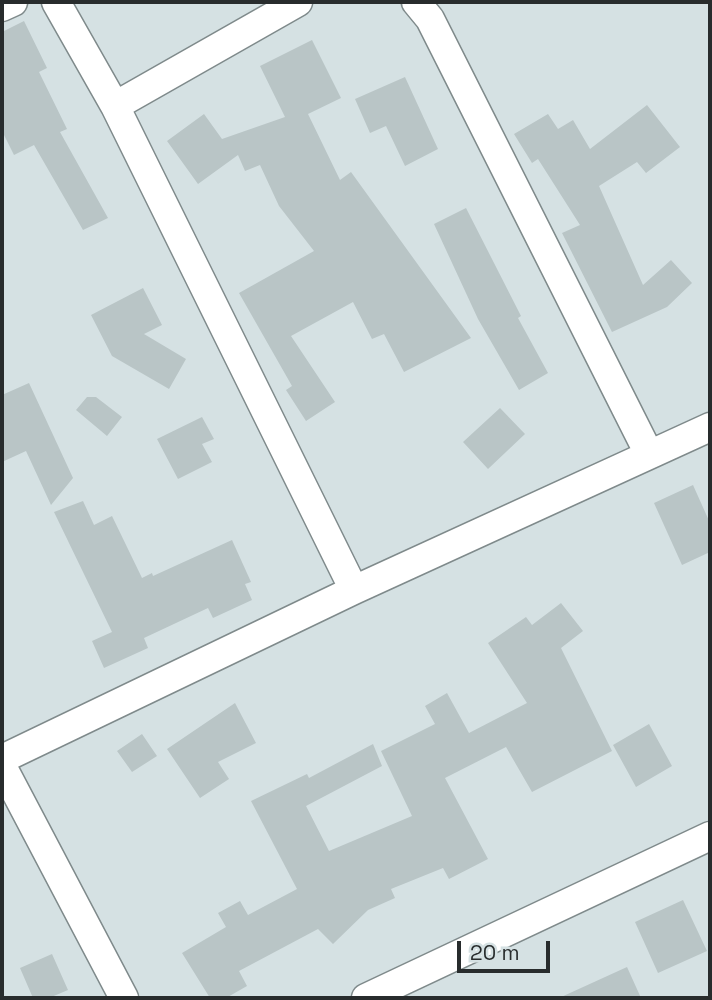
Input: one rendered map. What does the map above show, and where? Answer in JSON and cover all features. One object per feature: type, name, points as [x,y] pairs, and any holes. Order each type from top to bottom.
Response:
[{"type":"street","points":[[2,7],[13,2]]},
{"type":"street","points":[[56,2],[115,106],[354,590]]},
{"type":"street","points":[[115,106],[298,2]]},
{"type":"street","points":[[416,2],[430,19],[649,454]]},
{"type":"street","points":[[2,759],[354,590],[710,427]]},
{"type":"street","points":[[2,766],[124,998]]},
{"type":"street","points":[[366,998],[710,836]]},
{"type":"building","points":[[24,21],[47,68],[39,72],[67,129],[60,132],[108,218],[83,230],[34,145],[14,155],[2,131],[2,32]]},
{"type":"building","points":[[312,40],[341,98],[308,114],[340,180],[351,172],[471,338],[404,372],[384,334],[372,339],[353,302],[291,336],[335,402],[306,421],[286,390],[292,386],[239,293],[314,251],[279,206],[260,165],[245,171],[238,155],[198,184],[167,141],[204,114],[222,139],[285,117],[260,66]]},
{"type":"building","points":[[405,77],[438,149],[405,166],[386,126],[370,133],[355,99]]},
{"type":"building","points":[[647,105],[680,147],[646,173],[637,162],[599,186],[643,285],[671,260],[692,283],[667,307],[612,332],[562,233],[580,225],[538,159],[532,163],[514,134],[548,114],[558,129],[573,120],[590,149]]},
{"type":"building","points":[[466,208],[521,316],[518,318],[548,373],[519,390],[478,319],[434,224]]},
{"type":"building","points":[[143,288],[162,325],[144,334],[186,359],[169,389],[112,356],[91,315]]},
{"type":"building","points":[[29,383],[73,478],[51,505],[26,451],[2,462],[2,395]]},
{"type":"building","points":[[87,397],[96,397],[122,417],[107,436],[76,410]]},
{"type":"building","points":[[500,408],[525,434],[488,469],[463,442]]},
{"type":"building","points":[[202,417],[214,439],[202,444],[212,462],[178,479],[157,439]]},
{"type":"building","points":[[693,485],[710,523],[710,552],[682,565],[654,503]]},
{"type":"building","points":[[83,501],[94,525],[112,516],[142,578],[152,573],[153,576],[232,540],[251,582],[245,584],[252,600],[213,618],[208,608],[144,638],[148,648],[104,668],[92,641],[112,632],[54,512]]},
{"type":"building","points":[[561,603],[583,631],[561,648],[612,751],[532,792],[506,747],[445,778],[488,859],[449,879],[443,868],[391,889],[395,898],[368,910],[333,944],[318,929],[239,971],[247,986],[226,998],[210,998],[182,953],[226,927],[218,913],[240,901],[248,915],[297,889],[251,801],[307,774],[309,778],[373,744],[382,766],[306,806],[329,851],[412,816],[381,751],[435,724],[425,706],[447,693],[469,733],[527,703],[488,643],[526,617],[532,625]]},
{"type":"building","points":[[235,703],[256,743],[218,762],[229,779],[200,798],[167,749]]},
{"type":"building","points":[[649,724],[672,766],[636,787],[613,745]]},
{"type":"building","points":[[142,734],[157,756],[132,772],[117,751]]},
{"type":"building","points":[[683,900],[707,951],[658,973],[635,922]]},
{"type":"building","points":[[52,954],[68,990],[49,998],[33,998],[20,968]]},
{"type":"building","points":[[627,967],[641,998],[559,998]]}]
